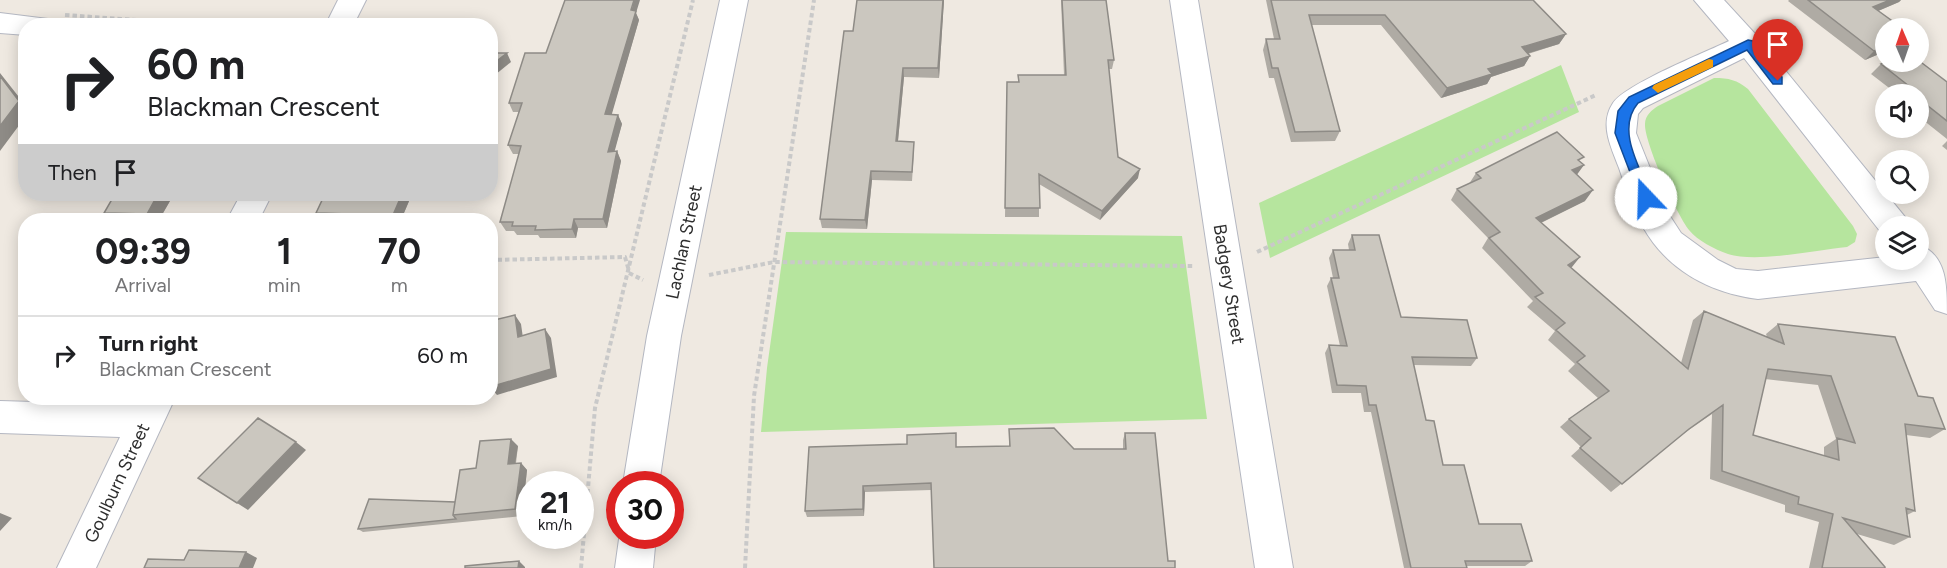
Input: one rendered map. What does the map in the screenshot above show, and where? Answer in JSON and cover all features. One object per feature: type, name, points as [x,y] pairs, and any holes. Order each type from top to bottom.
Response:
[{"type":"street","points":[[343,18],[352,0]]},
{"type":"street","name":"Lachlan Street","points":[[643,471],[664,336],[734,0]]},
{"type":"street","name":"Badgery Street","points":[[1184,0],[1274,568]]},
{"type":"street","points":[[1708,0],[1748,44],[1886,216]]},
{"type":"street","points":[[0,23],[18,22]]},
{"type":"street","points":[[1748,44],[1633,100],[1624,111],[1621,133],[1654,219],[1670,242],[1706,270],[1732,282],[1758,285],[1875,268]]},
{"type":"street","points":[[1928,270],[1947,300]]},
{"type":"street","points":[[0,417],[152,409]]},
{"type":"street","name":"Goulburn Street","points":[[76,568],[152,409]]},
{"type":"street","points":[[634,568],[636,549]]},
{"type":"path","points":[[581,568],[595,408],[693,0]]},
{"type":"path","points":[[745,568],[754,396],[814,0]]},
{"type":"path","points":[[498,260],[625,257],[629,273]]},
{"type":"green space","points":[[1561,65],[1579,112],[1270,258],[1259,203]]},
{"type":"green space","points":[[1714,78],[1732,80],[1748,89],[1853,226],[1857,234],[1855,242],[1847,247],[1787,255],[1740,256],[1712,247],[1689,230],[1677,210],[1655,161],[1646,133],[1645,121],[1649,113],[1658,106]]},
{"type":"green space","points":[[786,232],[1182,236],[1207,419],[761,432],[767,368]]},
{"type":"building","points":[[565,0],[634,0],[631,10],[636,11],[605,114],[618,115],[608,152],[617,151],[603,219],[574,219],[572,229],[535,230],[536,226],[512,226],[513,222],[500,222],[521,146],[508,145],[522,103],[509,103],[525,53],[546,53]]},
{"type":"building","points":[[857,0],[943,0],[938,68],[903,68],[896,141],[914,142],[912,172],[871,171],[865,220],[820,219],[844,31],[853,31]]},
{"type":"building","points":[[1062,0],[1106,0],[1114,60],[1108,60],[1118,157],[1140,169],[1102,211],[1039,174],[1040,208],[1005,208],[1007,82],[1019,82],[1018,75],[1066,75]]},
{"type":"building","points":[[1271,0],[1533,0],[1566,34],[1522,47],[1530,56],[1488,69],[1492,74],[1447,88],[1385,15],[1309,15],[1340,131],[1295,132],[1278,68],[1272,68],[1266,39],[1280,39]]},
{"type":"building","points":[[1808,0],[1890,0],[1873,7],[1888,18],[1875,18],[1874,51]]},
{"type":"building","points":[[498,53],[507,53],[498,60]]},
{"type":"building","points":[[1929,68],[1947,82],[1947,121],[1929,107],[1929,84],[1906,84],[1891,72],[1929,72]]},
{"type":"building","points":[[0,76],[18,102],[0,126]]},
{"type":"building","points":[[1557,132],[1584,157],[1578,160],[1584,165],[1572,170],[1593,190],[1536,218],[1580,257],[1568,265],[1688,369],[1704,311],[1784,344],[1778,324],[1895,337],[1918,396],[1933,398],[1945,429],[1905,424],[1915,511],[1906,508],[1910,537],[1843,518],[1885,568],[1822,568],[1833,514],[1798,504],[1799,497],[1722,471],[1723,405],[1689,429],[1622,484],[1580,448],[1591,438],[1569,419],[1609,391],[1577,362],[1585,356],[1556,330],[1565,323],[1535,297],[1543,293],[1489,238],[1500,232],[1457,189],[1481,178],[1476,173]],"holes":[[[1768,369],[1831,376],[1855,443],[1837,438],[1839,460],[1753,435]]]},
{"type":"building","points":[[111,201],[154,201],[148,213],[104,213]]},
{"type":"building","points":[[322,201],[399,201],[394,213],[316,213]]},
{"type":"building","points":[[1352,235],[1379,235],[1401,317],[1467,320],[1477,358],[1412,357],[1426,420],[1434,421],[1443,465],[1464,465],[1479,524],[1521,524],[1532,561],[1465,561],[1467,568],[1411,568],[1376,405],[1369,405],[1366,386],[1337,385],[1329,345],[1347,346],[1331,278],[1339,278],[1333,250],[1355,250]]},
{"type":"building","points":[[515,315],[518,337],[545,329],[551,369],[498,385],[498,319]]},
{"type":"building","points":[[258,418],[296,442],[237,503],[198,478]]},
{"type":"building","points":[[1054,428],[1074,449],[1126,449],[1125,433],[1155,433],[1168,561],[1175,561],[1175,568],[934,568],[931,483],[863,486],[863,509],[805,511],[809,447],[907,444],[907,435],[956,433],[956,447],[1010,446],[1009,429]]},
{"type":"building","points":[[511,439],[508,464],[521,463],[520,471],[516,471],[515,509],[453,515],[460,470],[476,468],[480,441]]},
{"type":"building","points":[[369,499],[455,502],[453,515],[456,519],[358,529]]},
{"type":"building","points":[[189,550],[246,552],[239,568],[144,568],[148,559],[184,560]]},
{"type":"building","points":[[519,561],[518,568],[465,568],[465,566]]},
{"type":"slow traffic","points":[[1658,88],[1709,63]]},
{"type":"route","points":[[1646,198],[1621,133],[1624,111],[1633,100],[1748,44],[1778,81]]}]
